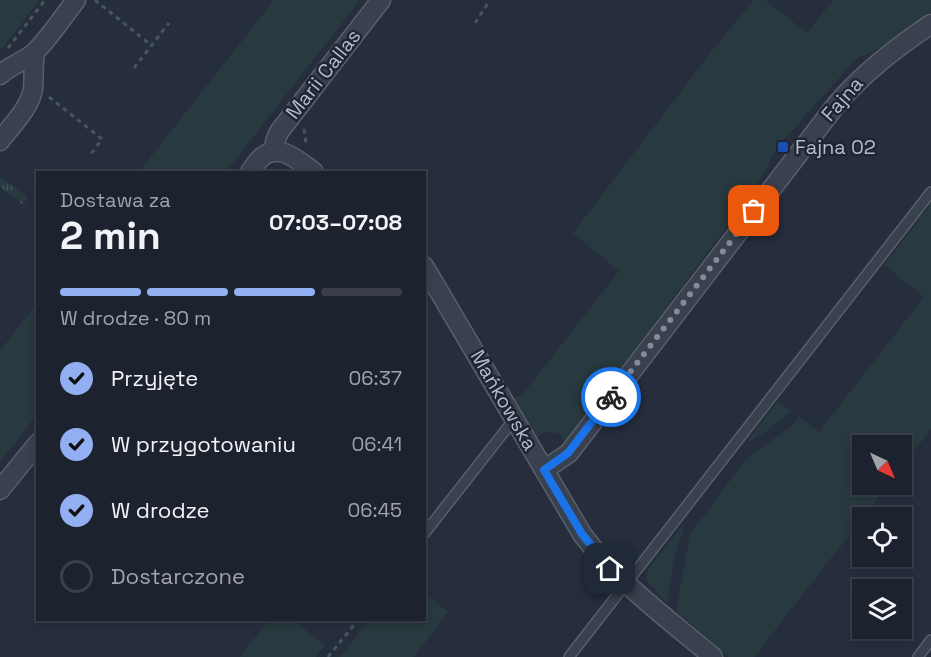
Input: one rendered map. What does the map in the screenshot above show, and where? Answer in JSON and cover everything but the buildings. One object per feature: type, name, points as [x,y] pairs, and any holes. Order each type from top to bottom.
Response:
[{"type":"street","points":[[0,75],[35,52],[76,0]]},
{"type":"street","name":"Marii Callas","points":[[251,171],[268,155],[279,132],[381,0]]},
{"type":"street","name":"Fajna","points":[[544,470],[568,453],[857,80],[931,24]]},
{"type":"street","points":[[0,141],[27,106],[33,91],[32,72],[35,52]]},
{"type":"street","points":[[268,155],[290,155],[313,171]]},
{"type":"street","name":"Mańkowska","points":[[426,269],[594,551],[625,584],[713,657]]},
{"type":"street","points":[[0,490],[36,445]]},
{"type":"lane","points":[[569,657],[931,192]]},
{"type":"lane","points":[[426,531],[515,418]]},
{"type":"lane","points":[[918,657],[931,640]]},
{"type":"path","points":[[5,51],[45,0]]},
{"type":"path","points":[[94,0],[151,45]]},
{"type":"path","points":[[475,23],[490,0]]},
{"type":"path","points":[[134,68],[169,23]]},
{"type":"path","points":[[45,94],[102,139],[91,154]]},
{"type":"path","points":[[328,657],[357,621]]},
{"type":"green space","points":[[0,0],[40,0],[0,51]]},
{"type":"green space","points":[[274,0],[360,0],[227,171],[140,171]]},
{"type":"green space","points":[[754,0],[765,0],[807,33],[833,0],[931,0],[931,12],[881,47],[856,59],[778,146],[755,189],[565,443],[559,433],[544,432],[537,437],[514,398],[523,394],[619,271],[573,233],[711,52]]},
{"type":"green space","points":[[2,177],[27,197],[22,204],[0,187]]},
{"type":"green space","points":[[931,204],[931,429],[912,454],[912,435],[852,435],[852,495],[880,495],[871,507],[852,507],[852,531],[754,657],[729,657],[676,611],[690,535],[753,453],[791,427],[799,417],[819,432],[924,297],[884,265]]},
{"type":"green space","points":[[36,304],[36,415],[0,462],[0,351]]},
{"type":"green space","points":[[778,401],[791,411],[768,430],[745,444]]},
{"type":"green space","points":[[685,523],[675,553],[667,603],[646,580],[649,568]]},
{"type":"green space","points":[[426,595],[448,612],[414,657],[340,657],[368,621],[426,621]]},
{"type":"green space","points":[[268,621],[294,621],[325,645],[316,657],[240,657]]},
{"type":"way so far","points":[[611,397],[754,211]]},
{"type":"place","name":"Fajna 02","points":[[783,147]]},
{"type":"route","points":[[610,569],[594,551],[568,513],[544,470],[568,453],[611,397]]}]
